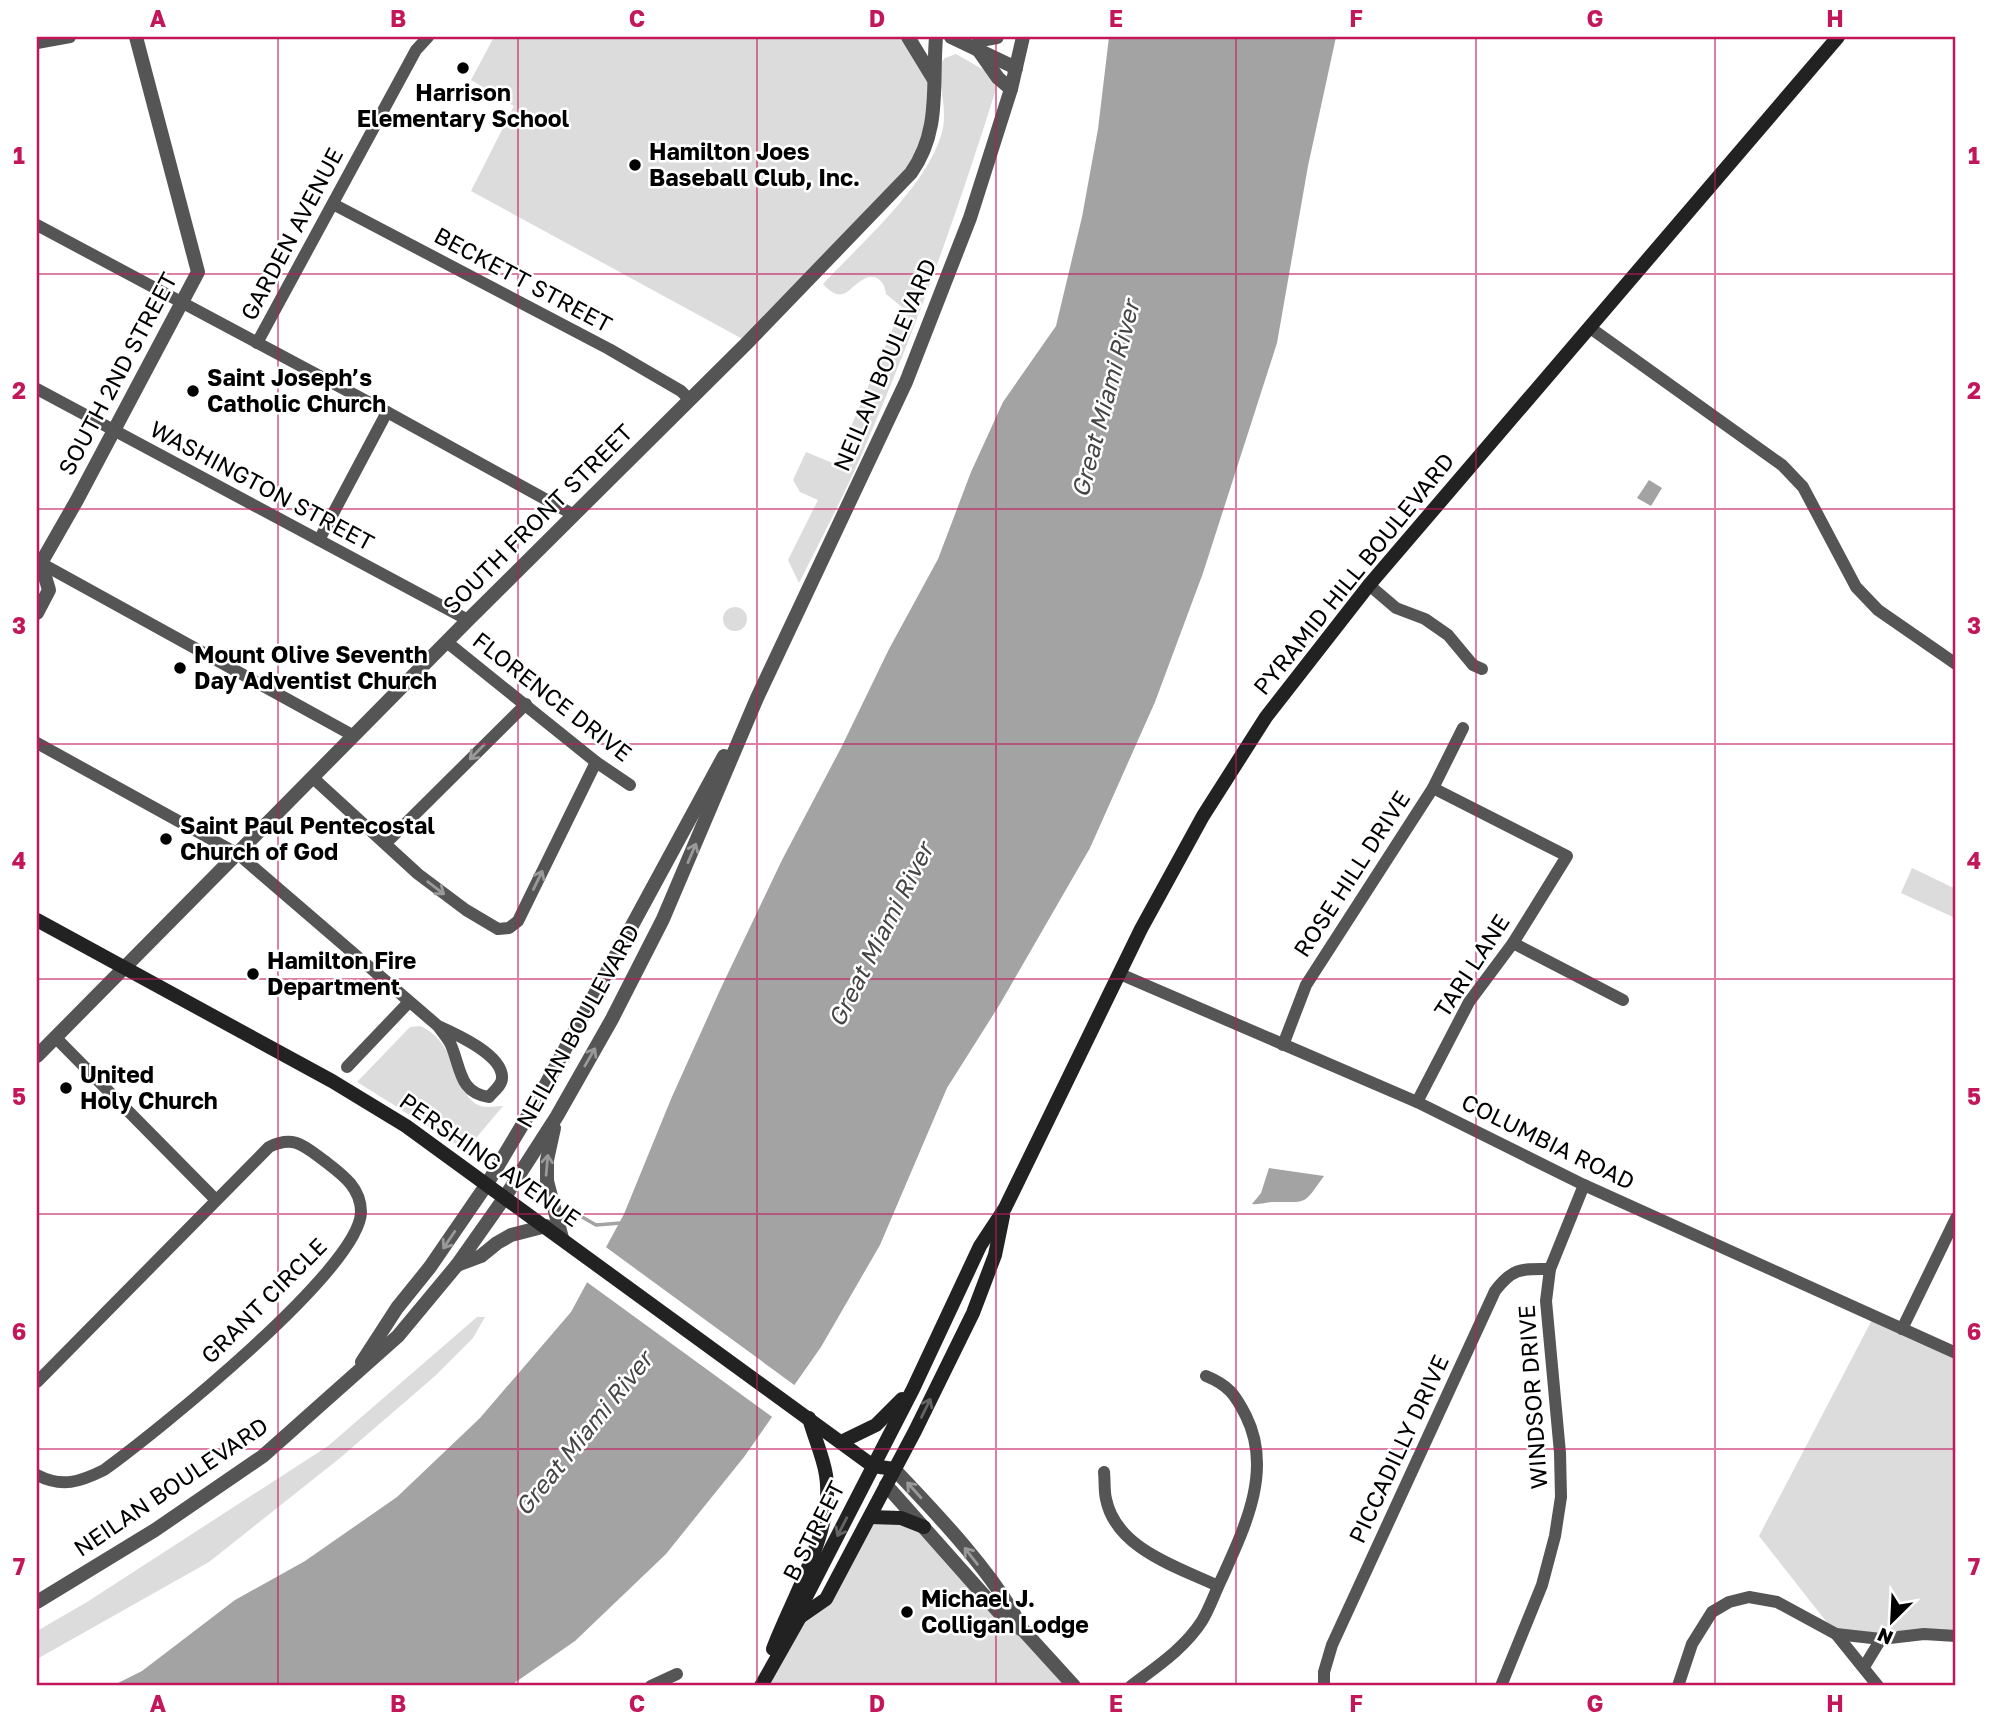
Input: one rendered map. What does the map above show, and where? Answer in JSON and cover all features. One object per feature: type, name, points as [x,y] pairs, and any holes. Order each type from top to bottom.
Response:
[{"type":"main road","name":"PYRAMID HILL BOULEVARD","points":[[873,1466],[981,1246],[1005,1208],[1171,873],[1233,766],[1266,717],[1369,585],[1838,37]]},
{"type":"main road","name":"PERSHING AVENUE","points":[[37,920],[368,1102],[546,1226],[873,1466],[894,1469]]},
{"type":"main road","name":"PYRAMID HILL BOULEVARD","points":[[886,1485],[973,1313],[995,1255],[1005,1208]]},
{"type":"main road","points":[[841,1442],[876,1425],[913,1388]]},
{"type":"main road","points":[[769,1670],[773,1648],[821,1533],[826,1510],[824,1465],[809,1418]]},
{"type":"main road","points":[[873,1466],[886,1485]]},
{"type":"main road","name":"B STREET","points":[[761,1686],[800,1617],[805,1599],[873,1466]]},
{"type":"main road","name":"B STREET","points":[[800,1617],[826,1599],[886,1485]]},
{"type":"main road","points":[[870,1517],[894,1516],[924,1527]]},
{"type":"street","points":[[37,43],[70,37]]},
{"type":"street","name":"SOUTH 2ND STREET","points":[[38,563],[183,304],[198,272],[136,37]]},
{"type":"street","name":"GARDEN AVENUE","points":[[257,343],[415,50],[428,37]]},
{"type":"street","points":[[908,37],[933,78]]},
{"type":"street","name":"SOUTH FRONT STREET","points":[[37,1056],[911,173],[923,156],[930,137],[936,37]]},
{"type":"street","points":[[951,37],[979,43],[1016,68]]},
{"type":"street","points":[[979,43],[997,37]]},
{"type":"street","name":"NEILAN BOULEVARD","points":[[37,1602],[155,1530],[263,1456],[398,1336],[457,1265],[557,1116],[612,1019],[663,919],[757,698],[911,369],[970,218],[1011,89],[1023,37]]},
{"type":"street","points":[[979,43],[998,78],[1011,89]]},
{"type":"street","name":"BECKETT STREET","points":[[333,204],[609,349],[681,391],[689,399]]},
{"type":"street","points":[[37,225],[574,515]]},
{"type":"street","points":[[1589,327],[1782,465],[1803,487],[1856,587],[1878,610],[1956,664]]},
{"type":"street","name":"WASHINGTON STREET","points":[[37,390],[468,620]]},
{"type":"street","points":[[319,540],[387,412]]},
{"type":"street","points":[[37,613],[49,590],[38,563]]},
{"type":"street","points":[[38,563],[354,736]]},
{"type":"street","points":[[1369,585],[1396,608],[1425,619],[1448,635],[1473,665],[1482,669]]},
{"type":"street","name":"FLORENCE DRIVE","points":[[448,643],[596,762],[630,785]]},
{"type":"street","name":"NEILAN BOULEVARD","points":[[357,1373],[375,1340],[430,1267],[487,1184],[540,1097],[757,698]]},
{"type":"street","points":[[386,843],[526,704]]},
{"type":"street","name":"ROSE HILL DRIVE","points":[[1283,1045],[1306,985],[1433,788],[1464,728]]},
{"type":"street","points":[[37,743],[238,854],[438,1026],[477,1046],[499,1066],[502,1077],[500,1084],[489,1097],[477,1095],[467,1087],[451,1045],[438,1026]]},
{"type":"street","points":[[312,778],[418,874],[466,910],[498,929],[509,928],[518,921],[596,762]]},
{"type":"street","name":"TARI LANE","points":[[1417,1102],[1469,1002],[1513,943],[1567,856],[1433,788]]},
{"type":"street","points":[[1513,943],[1623,1000]]},
{"type":"street","name":"COLUMBIA ROAD","points":[[1120,974],[1417,1102],[1584,1185],[1956,1353]]},
{"type":"street","points":[[347,1067],[409,1002]]},
{"type":"street","points":[[37,1382],[216,1200],[55,1037]]},
{"type":"street","points":[[557,1116],[546,1172],[548,1191],[562,1238]]},
{"type":"street","name":"GRANT CIRCLE","points":[[37,1475],[59,1483],[72,1483],[85,1479],[119,1459],[256,1346],[350,1243],[359,1225],[361,1212],[353,1185],[300,1143],[280,1142],[269,1147],[216,1200]]},
{"type":"street","name":"WINDSOR DRIVE","points":[[1501,1686],[1542,1585],[1555,1536],[1561,1497],[1560,1452],[1546,1301],[1550,1269],[1584,1185]]},
{"type":"street","points":[[1902,1329],[1956,1219]]},
{"type":"street","points":[[457,1265],[481,1256],[497,1242],[512,1235],[546,1226]]},
{"type":"street","name":"PICCADILLY DRIVE","points":[[1324,1686],[1324,1672],[1332,1645],[1495,1291],[1506,1276],[1519,1269],[1550,1269]]},
{"type":"street","points":[[1131,1686],[1171,1656],[1202,1620],[1246,1526],[1256,1484],[1258,1450],[1250,1424],[1238,1401],[1223,1383],[1206,1376]]},
{"type":"street","points":[[894,1469],[967,1551],[1012,1609],[1024,1632]]},
{"type":"street","points":[[1104,1472],[1106,1500],[1117,1526],[1133,1542],[1153,1555],[1218,1586]]},
{"type":"street","points":[[886,1485],[1005,1619],[1024,1632],[1073,1686]]},
{"type":"street","points":[[1678,1686],[1692,1644],[1712,1612],[1729,1602],[1749,1597],[1777,1602],[1836,1634],[1878,1686]]},
{"type":"street","points":[[1836,1634],[1881,1639],[1924,1634],[1956,1636]]},
{"type":"street","points":[[1864,1667],[1881,1639]]},
{"type":"street","points":[[651,1686],[677,1674]]},
{"type":"shaded area","points":[[494,37],[908,37],[933,78],[923,156],[748,342],[471,191],[514,106],[471,80]]},
{"type":"shaded area","points":[[956,54],[991,74],[996,89],[967,180],[901,360],[857,466],[799,583],[788,560],[818,500],[800,492],[793,480],[806,452],[835,464],[902,307],[886,294],[882,282],[876,278],[868,277],[841,294],[836,294],[823,284],[893,211],[925,170],[943,128],[941,63],[945,58]]},
{"type":"shaded area","points":[[735,607],[746,614],[747,619],[740,630],[735,631],[724,624],[723,619],[730,608]]},
{"type":"shaded area","points":[[1912,868],[1956,889],[1955,918],[1901,893]]},
{"type":"shaded area","points":[[420,1026],[442,1044],[472,1101],[483,1107],[503,1106],[466,1150],[357,1082],[410,1027]]},
{"type":"shaded area","points":[[1874,1316],[1956,1353],[1956,1636],[1836,1634],[1759,1536]]},
{"type":"shaded area","points":[[477,1317],[485,1317],[473,1338],[435,1376],[340,1458],[209,1562],[37,1659],[37,1631],[87,1602],[328,1446]]},
{"type":"shaded area","points":[[870,1517],[907,1519],[1074,1686],[761,1686],[815,1609]]},
{"type":"water","name":"Great Miami River","points":[[1109,37],[1336,37],[1308,166],[1277,343],[1203,573],[1155,702],[1090,848],[1000,1004],[947,1088],[880,1245],[821,1347],[744,1457],[666,1554],[575,1641],[510,1686],[112,1686],[142,1671],[235,1600],[305,1561],[397,1497],[480,1418],[571,1312],[624,1214],[671,1099],[782,860],[938,559],[971,472],[1003,402],[1056,326],[1082,217],[1098,129]]},
{"type":"water","points":[[1649,480],[1662,488],[1651,506],[1637,498]]},
{"type":"water","points":[[1269,1168],[1324,1176],[1304,1200],[1252,1204],[1261,1193]]},
{"type":"pier","points":[[603,1245],[797,1387],[775,1419],[584,1280]]},
{"type":"waterway","points":[[577,1214],[596,1225],[621,1223]]},
{"type":"place","name":"Harrison Elementary School","points":[[463,68]]},
{"type":"place","name":"Hamilton Joes Baseball Club, Inc.","points":[[635,165]]},
{"type":"place","name":"Saint Joseph’s Catholic Church","points":[[193,391]]},
{"type":"place","name":"Mount Olive Seventh Day Adventist Church","points":[[180,668]]},
{"type":"place","name":"Saint Paul Pentecostal Church of God","points":[[166,839]]},
{"type":"place","name":"Hamilton Fire Department","points":[[253,974]]},
{"type":"place","name":"United Holy Church","points":[[66,1088]]},
{"type":"place","name":"Michael J. Colligan Lodge","points":[[907,1612]]}]
